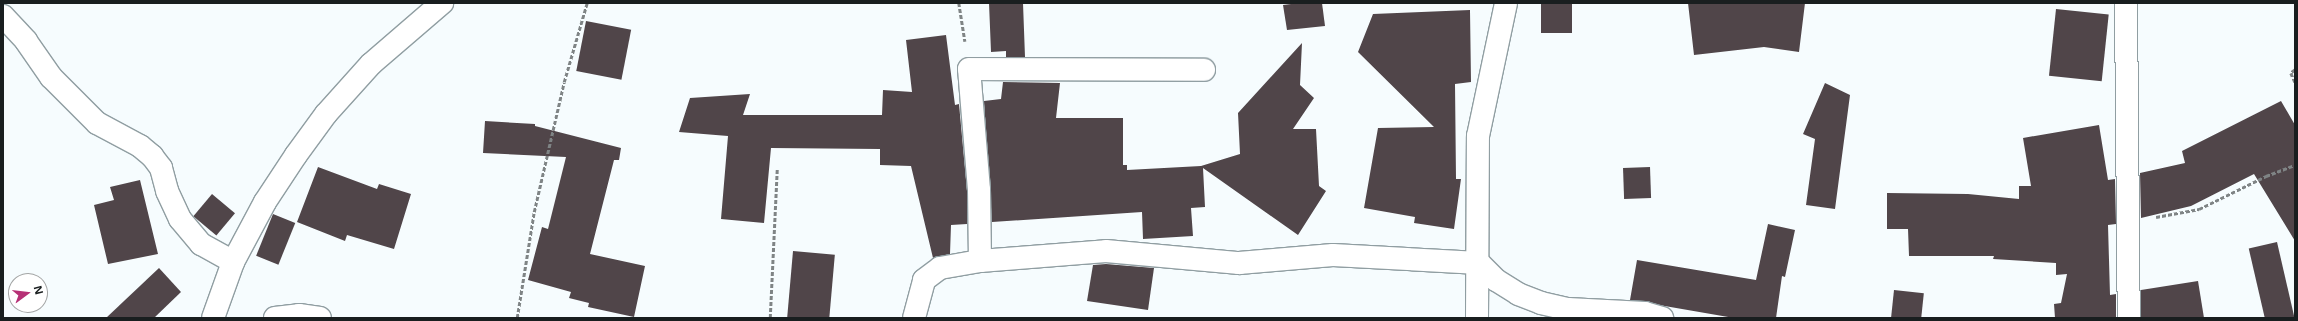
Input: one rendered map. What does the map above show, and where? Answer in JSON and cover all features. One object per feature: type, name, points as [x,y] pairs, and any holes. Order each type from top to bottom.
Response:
[{"type":"street","points":[[213,318],[234,262],[265,202],[326,114],[371,64],[442,3]]},
{"type":"street","points":[[1477,318],[1479,264],[1478,136],[1506,3]]},
{"type":"street","points":[[2126,3],[2129,318]]},
{"type":"street","points":[[3,16],[26,41],[51,77],[97,123],[140,146],[152,156],[160,168],[167,191],[180,219],[201,244],[234,262]]},
{"type":"street","points":[[980,261],[979,182],[969,69],[1204,70]]},
{"type":"street","points":[[914,318],[924,280],[940,268],[980,261],[1106,251],[1239,263],[1333,255],[1479,264],[1496,280],[1518,294],[1541,303],[1568,309],[1645,313],[1662,318]]},
{"type":"street","points":[[276,318],[299,315],[320,318]]},
{"type":"path","points":[[517,318],[534,212],[564,82],[587,3]]},
{"type":"path","points":[[958,3],[969,69]]},
{"type":"path","points":[[2295,70],[2291,73],[2295,82]]},
{"type":"path","points":[[2128,223],[2198,209],[2266,176],[2295,166]]},
{"type":"path","points":[[770,318],[777,168]]},
{"type":"building","points":[[989,3],[1023,3],[1025,57],[1006,57],[1006,51],[991,52]]},
{"type":"building","points":[[1322,3],[1325,26],[1287,30],[1283,5]]},
{"type":"building","points":[[1541,3],[1572,3],[1572,33],[1541,33]]},
{"type":"building","points":[[1688,3],[1805,3],[1799,52],[1764,47],[1694,55]]},
{"type":"building","points":[[2056,9],[2109,15],[2102,81],[2049,76]]},
{"type":"building","points":[[1470,10],[1471,82],[1455,84],[1456,179],[1461,179],[1454,229],[1414,223],[1415,217],[1364,208],[1378,128],[1434,127],[1358,52],[1373,14]]},
{"type":"building","points":[[586,21],[631,30],[621,80],[576,71]]},
{"type":"building","points":[[946,35],[955,105],[959,104],[967,191],[967,224],[951,225],[950,254],[933,258],[911,166],[880,165],[880,149],[771,148],[764,223],[721,219],[728,136],[679,132],[690,98],[750,94],[743,115],[882,115],[883,90],[912,92],[906,40]]},
{"type":"building","points":[[1302,43],[1300,85],[1314,98],[1293,129],[1316,129],[1319,186],[1326,191],[1298,235],[1203,168],[1205,207],[1191,208],[1193,236],[1143,239],[1142,212],[992,222],[984,101],[1001,99],[1003,82],[1060,83],[1056,118],[1123,118],[1123,165],[1127,165],[1127,170],[1201,166],[1240,154],[1238,113]]},
{"type":"building","points":[[1825,83],[1850,95],[1835,209],[1806,205],[1815,139],[1803,134]]},
{"type":"building","points":[[2281,101],[2295,125],[2295,241],[2254,174],[2191,206],[2141,218],[2140,173],[2185,163],[2182,151]]},
{"type":"building","points":[[485,121],[535,124],[535,126],[621,148],[619,160],[614,160],[590,254],[645,266],[634,317],[588,307],[589,303],[569,298],[571,292],[528,280],[542,227],[548,229],[566,157],[483,153]]},
{"type":"building","points":[[2099,125],[2108,180],[2115,179],[2116,224],[2108,225],[2110,295],[2116,294],[2116,318],[2055,318],[2054,304],[2061,303],[2067,274],[2056,275],[2056,263],[1993,259],[1994,256],[1909,256],[1908,229],[1887,229],[1887,193],[1968,194],[2019,199],[2019,186],[2031,186],[2023,138]]},
{"type":"building","points":[[318,167],[377,189],[379,184],[411,194],[394,249],[347,235],[345,241],[297,222]]},
{"type":"building","points":[[1650,167],[1651,198],[1624,199],[1623,168]]},
{"type":"building","points":[[140,180],[158,254],[108,264],[94,205],[114,200],[110,187]]},
{"type":"building","points":[[212,194],[235,213],[216,235],[193,216]]},
{"type":"building","points":[[273,214],[295,223],[278,265],[256,256]]},
{"type":"building","points":[[1768,224],[1795,230],[1785,277],[1782,276],[1776,318],[1734,318],[1630,300],[1637,260],[1756,280]]},
{"type":"building","points":[[2277,242],[2295,318],[2265,318],[2249,249]]},
{"type":"building","points":[[793,251],[835,255],[829,318],[787,318]]},
{"type":"building","points":[[1106,264],[1154,268],[1148,310],[1087,301],[1093,265]]},
{"type":"building","points":[[159,268],[181,292],[154,318],[106,318]]},
{"type":"building","points":[[2198,281],[2204,318],[2141,318],[2141,290]]},
{"type":"building","points":[[1894,290],[1924,293],[1921,318],[1891,318]]}]
